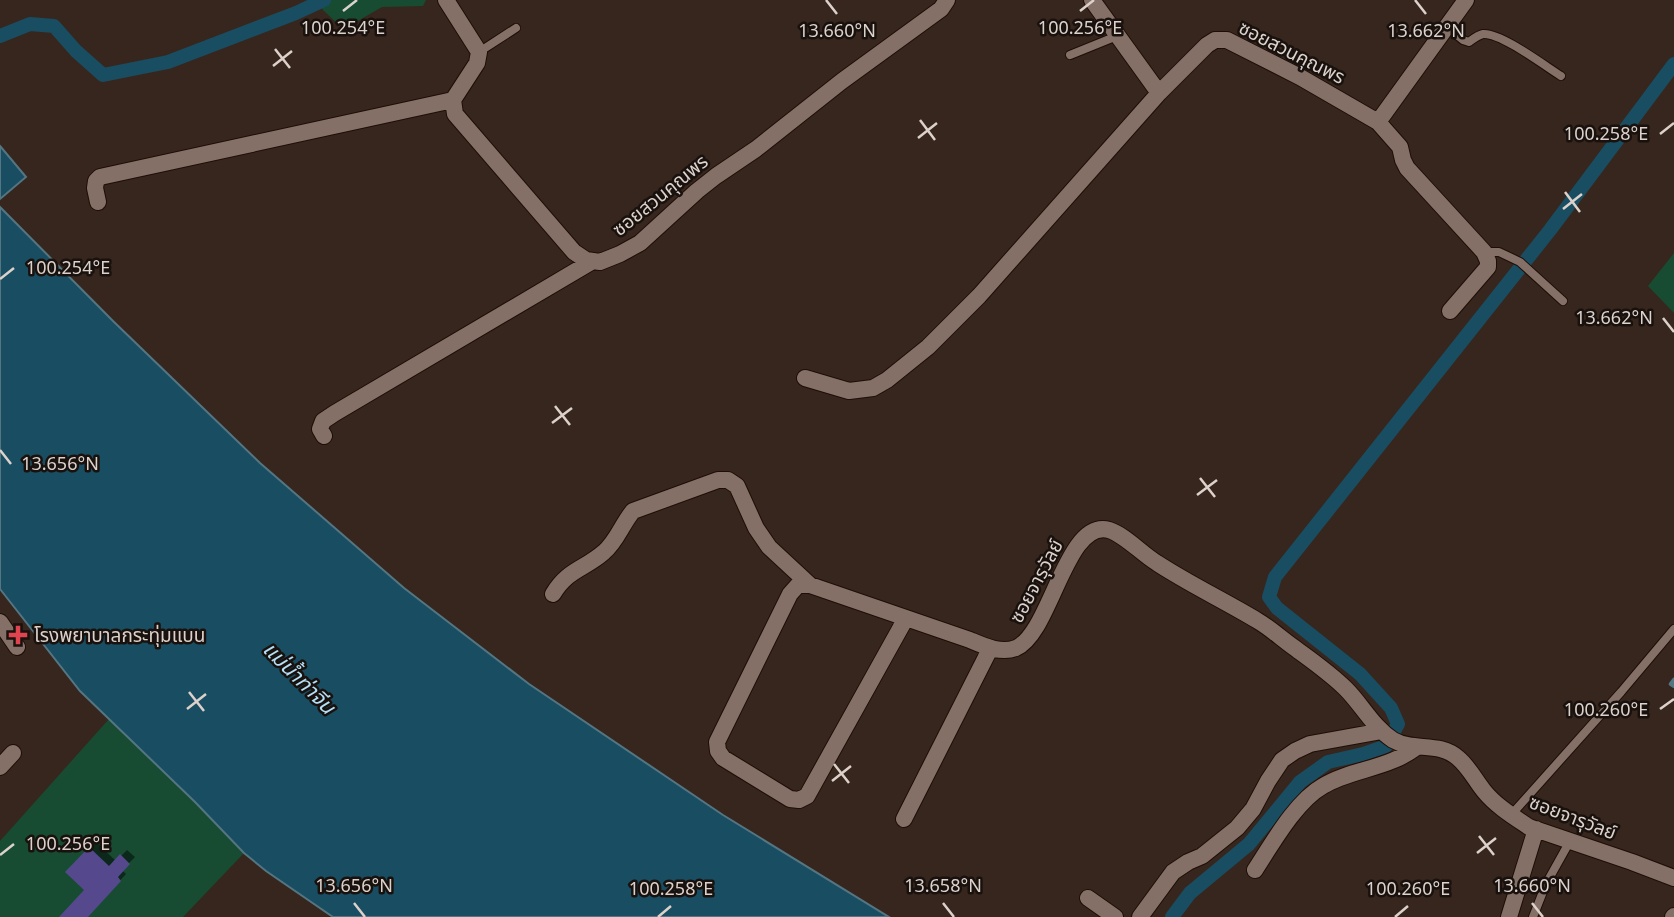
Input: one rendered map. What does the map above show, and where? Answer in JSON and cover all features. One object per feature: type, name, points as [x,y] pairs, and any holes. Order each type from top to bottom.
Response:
[{"type":"street","points":[[446,0],[479,52],[477,63],[453,100],[455,114],[575,252],[591,262]]},
{"type":"street","name":"ซอยสวนคุณพร","points":[[324,436],[320,429],[323,421],[335,413],[591,262],[600,262],[640,243],[697,191],[941,9],[947,0]]},
{"type":"street","points":[[1092,0],[1159,93]]},
{"type":"street","points":[[1378,122],[1466,0]]},
{"type":"street","name":"ซอยสวนคุณพร","points":[[806,378],[849,391],[873,388],[898,372],[928,347],[979,296],[1159,93],[1215,40],[1227,40],[1300,77],[1378,122],[1400,147],[1407,168],[1484,252]]},
{"type":"street","points":[[98,202],[95,188],[100,177],[453,100]]},
{"type":"street","points":[[1450,311],[1488,267],[1484,252]]},
{"type":"street","points":[[553,594],[561,582],[603,554],[633,511],[718,480],[728,480],[737,486],[756,528],[769,547],[810,584],[990,649],[904,819]]},
{"type":"street","name":"ซอยจารุวัลย์","points":[[990,649],[1014,649],[1033,634],[1055,586],[1082,538],[1094,530],[1108,530],[1156,563],[1261,623],[1347,689],[1382,731],[1395,741],[1417,747],[1446,749],[1456,756],[1485,793],[1530,827],[1674,878]]},
{"type":"street","points":[[810,584],[798,585],[790,594],[716,742],[723,758],[790,799],[799,800],[807,796],[906,618]]},
{"type":"street","points":[[2,629],[17,647]]},
{"type":"street","points":[[1140,917],[1173,872],[1202,856],[1237,828],[1253,809],[1282,760],[1310,744],[1382,731]]},
{"type":"street","points":[[1255,870],[1284,825],[1319,788],[1333,780],[1395,760],[1417,747]]},
{"type":"street","points":[[0,767],[13,753]]},
{"type":"street","points":[[1509,917],[1536,829]]},
{"type":"street","points":[[1088,898],[1115,917]]},
{"type":"lane","points":[[1447,27],[1469,42],[1480,35],[1494,35],[1561,76]]},
{"type":"lane","points":[[479,52],[516,28]]},
{"type":"lane","points":[[1070,55],[1117,36]]},
{"type":"lane","points":[[1484,252],[1499,252],[1520,262],[1563,301]]},
{"type":"lane","points":[[1511,815],[1674,629]]},
{"type":"lane","points":[[1533,917],[1546,884],[1570,841]]},
{"type":"green space","points":[[317,0],[426,0],[423,6],[382,7],[356,22],[339,25],[323,10]]},
{"type":"green space","points":[[1674,253],[1674,313],[1648,286]]},
{"type":"green space","points":[[109,719],[244,853],[183,917],[0,917],[0,841]]},
{"type":"water","points":[[0,146],[26,177],[0,199]]},
{"type":"water","name":"แม่น้ำท่าจีน","points":[[0,207],[260,463],[404,588],[529,684],[723,815],[889,917],[333,917],[266,871],[244,853],[80,691],[0,589]]},
{"type":"building","points":[[89,847],[109,866],[120,854],[130,864],[118,877],[121,881],[88,917],[59,917],[84,890],[65,872]]},
{"type":"waterway","points":[[0,36],[30,24],[54,26],[76,51],[103,75],[168,62],[324,0]]},
{"type":"waterway","points":[[1172,917],[1190,893],[1249,844],[1300,782],[1328,762],[1386,746],[1398,724],[1391,708],[1360,674],[1277,608],[1269,597],[1275,577],[1550,230],[1674,64]]},
{"type":"waterway","points":[[1674,680],[1671,684],[1674,686]]},
{"type":"place","name":"โรงพยาบาลกระทุ่มแบน","points":[[18,635]]}]
